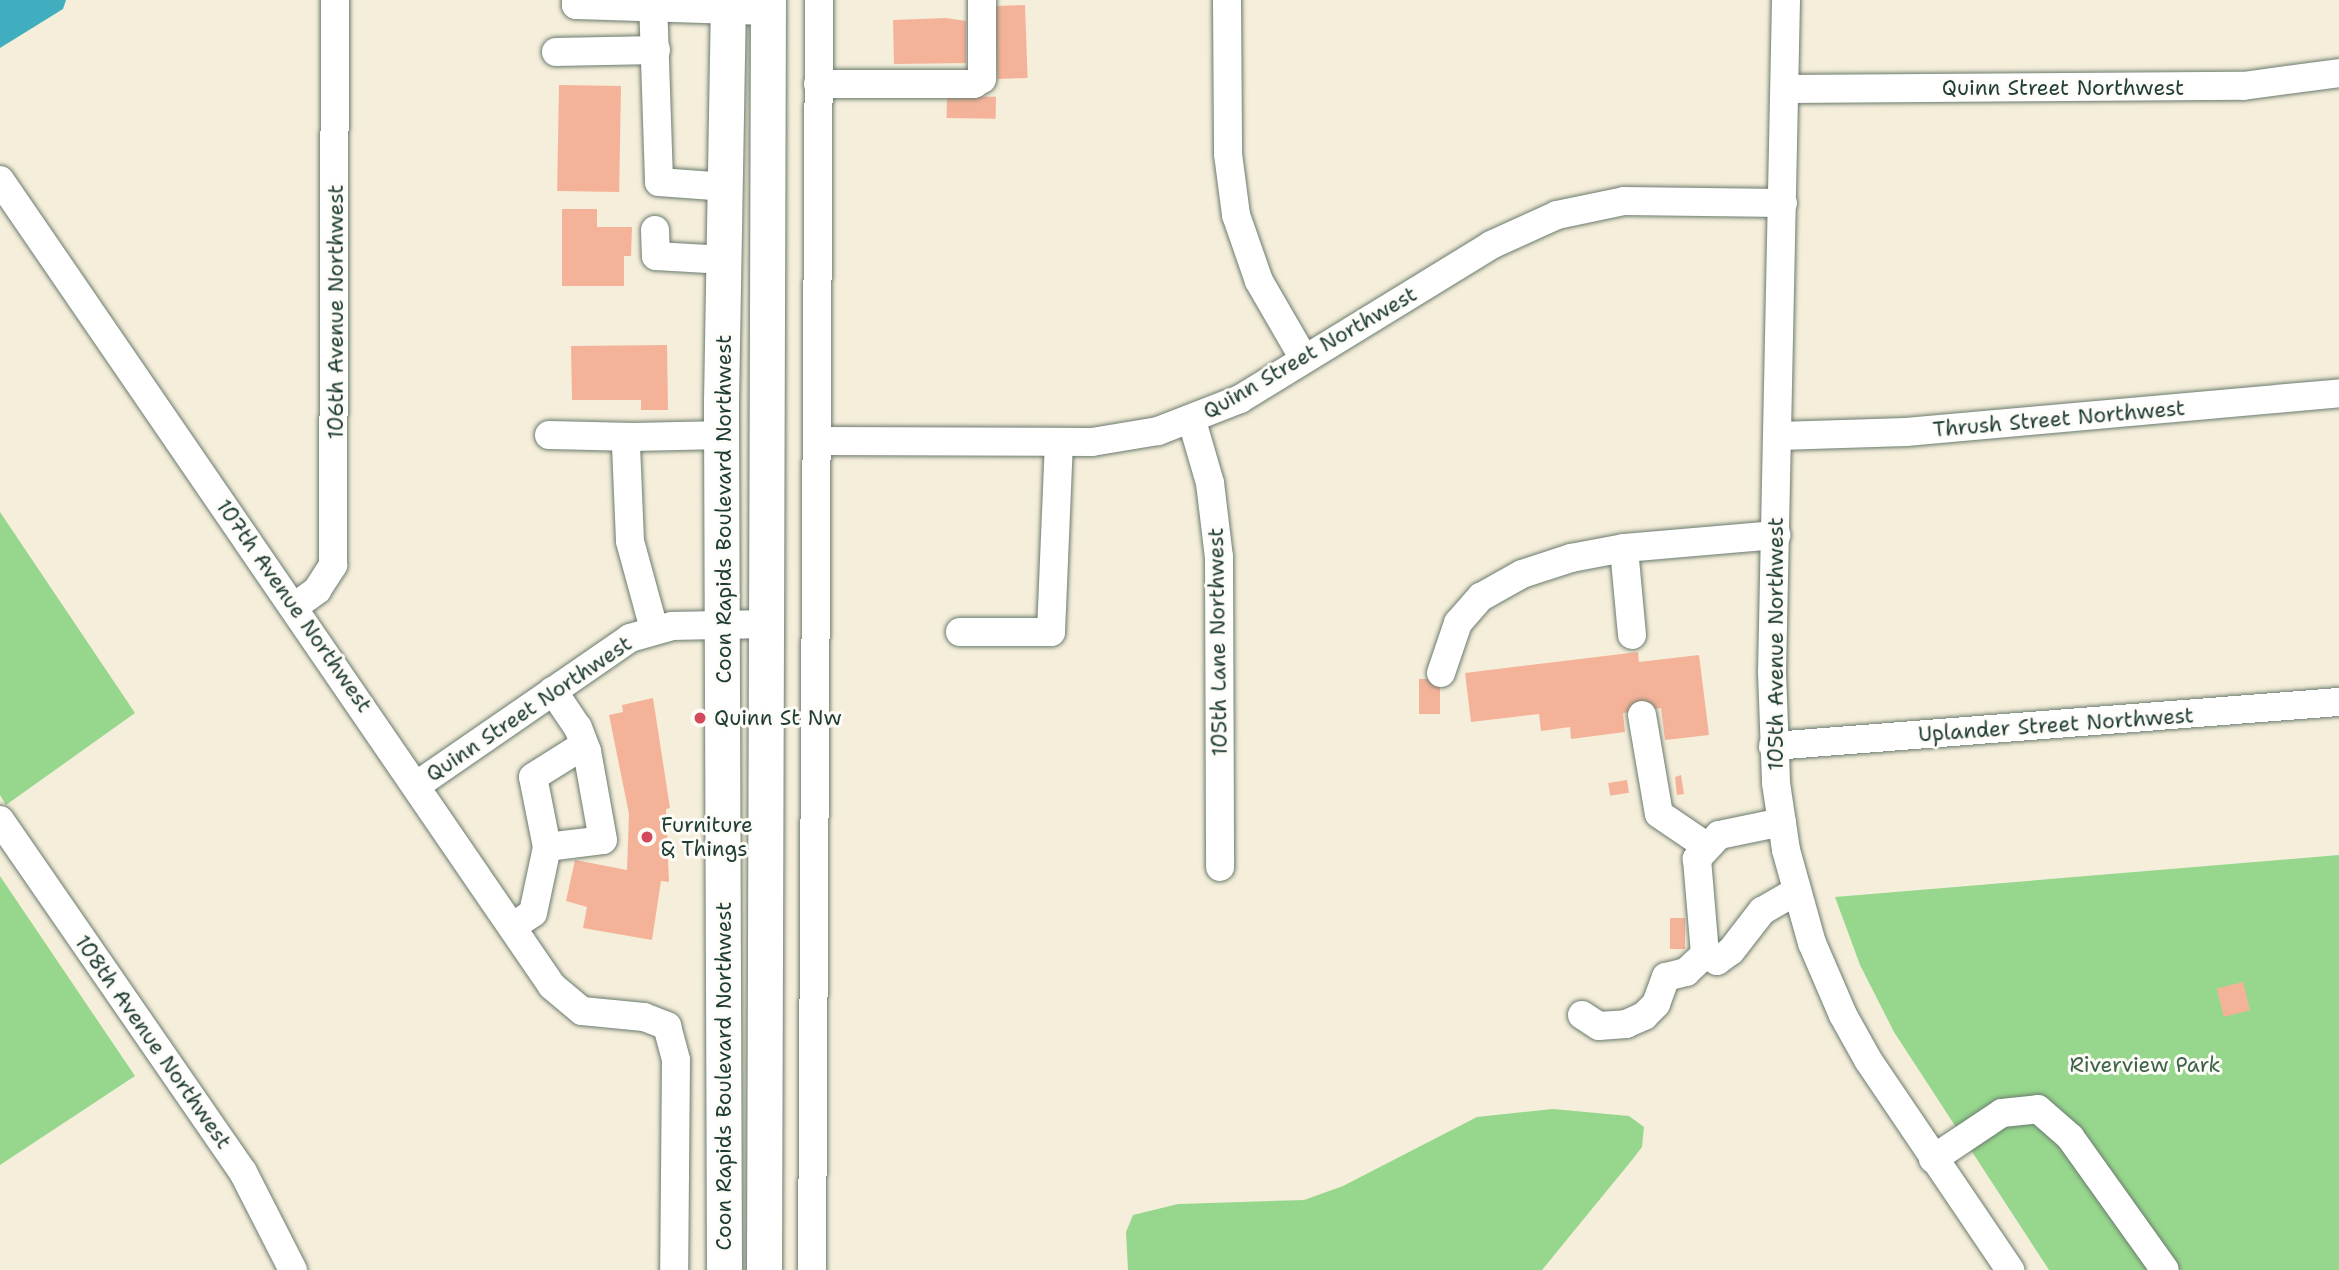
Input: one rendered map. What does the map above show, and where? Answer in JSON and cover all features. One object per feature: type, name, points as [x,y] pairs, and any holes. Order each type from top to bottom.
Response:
[{"type":"main road","name":"Coon Rapids Boulevard Northwest","points":[[724,1270],[722,435],[728,6]]},
{"type":"main road","name":"Coon Rapids Boulevard Northwest","points":[[764,1270],[768,6]]},
{"type":"street","name":"106th Avenue Northwest","points":[[294,607],[317,590],[333,565],[335,0]]},
{"type":"street","points":[[576,0],[576,5],[768,6]]},
{"type":"street","points":[[813,1270],[819,0]]},
{"type":"street","points":[[818,84],[974,84],[982,79],[982,0]]},
{"type":"street","points":[[1227,0],[1228,154],[1236,215],[1259,281],[1304,359]]},
{"type":"street","name":"105th Avenue Northwest","points":[[1786,0],[1787,89],[1773,746],[1782,822],[1796,891],[1843,1015],[1933,1159],[2010,1270]]},
{"type":"street","points":[[653,4],[659,182],[727,187]]},
{"type":"street","points":[[556,51],[656,50]]},
{"type":"street","name":"Quinn Street Northwest","points":[[1787,89],[2243,86],[2339,73]]},
{"type":"street","name":"107th Avenue Northwest","points":[[0,180],[417,785],[552,986],[582,1012],[600,1016],[644,1017],[667,1026],[674,1041],[674,1270]]},
{"type":"street","name":"Quinn Street Northwest","points":[[818,440],[1059,443],[1123,438],[1192,421],[1240,399],[1491,245],[1557,215],[1624,201],[1783,203]]},
{"type":"street","points":[[655,230],[656,256],[725,260]]},
{"type":"street","name":"Thrush Street Northwest","points":[[1779,436],[1906,432],[2339,393]]},
{"type":"street","name":"105th Lane Northwest","points":[[1192,421],[1214,503],[1219,556],[1220,867]]},
{"type":"street","points":[[549,435],[722,435]]},
{"type":"street","points":[[635,437],[626,445],[630,541],[654,629]]},
{"type":"street","points":[[960,632],[1051,632],[1059,443]]},
{"type":"street","points":[[1441,673],[1458,623],[1481,597],[1522,574],[1571,558],[1624,548],[1776,535]]},
{"type":"street","points":[[1624,548],[1632,635]]},
{"type":"street","name":"Quinn Street Northwest","points":[[417,785],[630,638],[654,629],[766,624]]},
{"type":"street","points":[[547,847],[603,840],[584,745],[553,691]]},
{"type":"street","name":"Uplander Street Northwest","points":[[1773,746],[2339,702]]},
{"type":"street","points":[[1642,715],[1659,814],[1706,846]]},
{"type":"street","points":[[512,927],[533,913],[547,847],[533,777],[584,745]]},
{"type":"street","name":"108th Avenue Northwest","points":[[0,820],[243,1172],[293,1270]]},
{"type":"street","points":[[1705,954],[1696,885],[1697,859],[1706,846],[1719,835],[1782,822]]},
{"type":"street","points":[[1705,954],[1717,961],[1731,951],[1762,911],[1796,891]]},
{"type":"street","points":[[1582,1015],[1599,1026],[1626,1024],[1644,1016],[1656,1004],[1667,977],[1686,972],[1705,954]]},
{"type":"street","points":[[1933,1159],[2002,1113],[2038,1109],[2070,1137],[2165,1270]]},
{"type":"green space","points":[[0,512],[135,713],[6,805],[0,795]]},
{"type":"green space","name":"Riverview Park","points":[[2339,855],[2339,1270],[2049,1270],[1894,1032],[1860,965],[1835,897]]},
{"type":"green space","points":[[0,876],[135,1076],[0,1165]]},
{"type":"green space","points":[[1553,1109],[1629,1116],[1644,1127],[1642,1147],[1542,1270],[1128,1270],[1126,1232],[1133,1215],[1178,1204],[1304,1200],[1343,1186],[1477,1117]]},
{"type":"water","points":[[0,0],[66,0],[63,9],[0,48]]},
{"type":"building","points":[[1025,5],[1028,78],[998,79],[995,6]]},
{"type":"building","points":[[946,18],[966,21],[966,63],[894,64],[893,20]]},
{"type":"building","points":[[559,85],[621,86],[619,192],[557,191]]},
{"type":"building","points":[[947,96],[996,97],[996,119],[947,118]]},
{"type":"building","points":[[562,209],[597,209],[597,227],[632,227],[631,256],[624,256],[624,286],[562,286]]},
{"type":"building","points":[[667,345],[668,410],[641,410],[641,400],[572,400],[571,346]]},
{"type":"building","points":[[1638,652],[1639,662],[1699,655],[1709,735],[1665,740],[1661,708],[1623,713],[1625,732],[1571,739],[1570,727],[1541,731],[1539,714],[1471,722],[1465,673]]},
{"type":"building","points":[[1419,679],[1440,679],[1440,714],[1419,714]]},
{"type":"building","name":"Furniture & Things","points":[[653,698],[670,808],[666,809],[669,882],[661,881],[652,940],[583,928],[587,907],[566,901],[575,860],[627,870],[629,814],[609,715],[623,712],[622,705]]},
{"type":"building","points":[[1681,775],[1684,794],[1677,795],[1675,777]]},
{"type":"building","points":[[1627,780],[1629,793],[1610,796],[1608,783]]},
{"type":"building","points":[[1670,918],[1685,918],[1685,949],[1670,949]]},
{"type":"building","points":[[2243,982],[2250,1010],[2224,1017],[2217,989]]},
{"type":"place","name":"Quinn St Nw","points":[[700,718]]},
{"type":"place","name":"Furniture & Things","points":[[647,837]]}]
